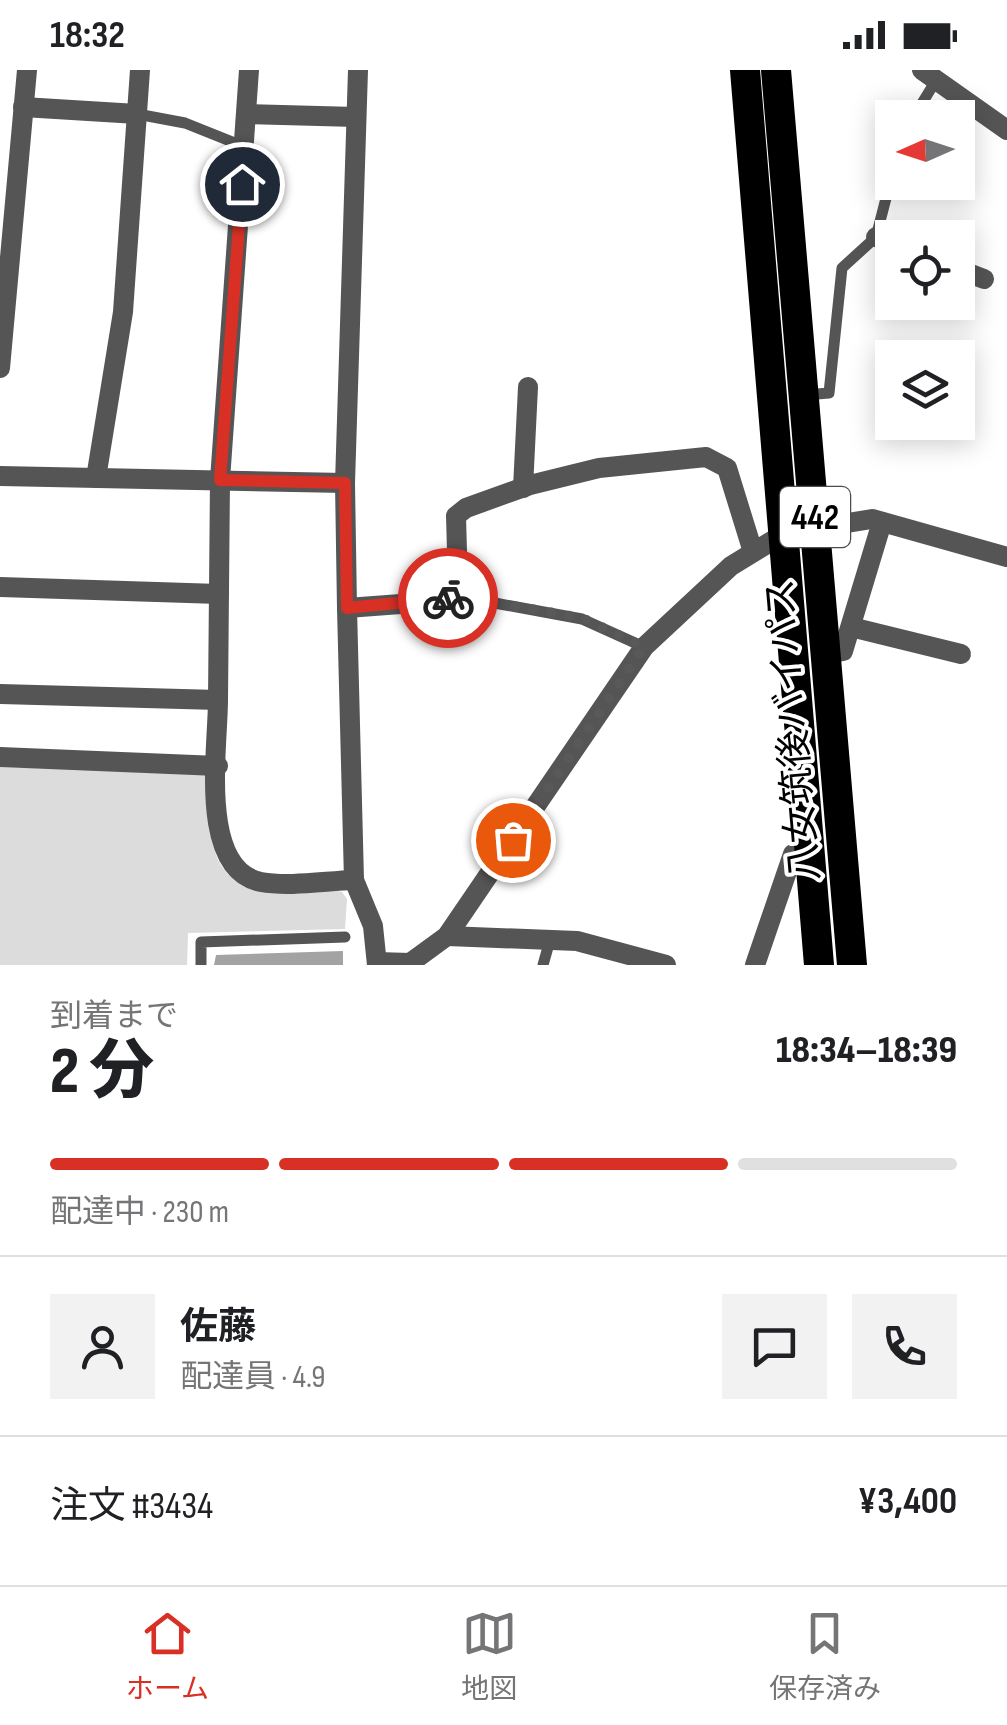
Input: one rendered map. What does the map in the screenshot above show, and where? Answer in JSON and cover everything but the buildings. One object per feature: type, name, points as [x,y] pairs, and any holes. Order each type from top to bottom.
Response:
[{"type":"highway","name":"八女筑後バイパス","points":[[746,70],[820,965]]},
{"type":"highway","name":"八女筑後バイパス","points":[[776,70],[852,965]]},
{"type":"street","points":[[0,368],[28,70]]},
{"type":"street","points":[[96,478],[123,312],[140,70]]},
{"type":"street","points":[[249,70],[220,480],[217,836],[230,864],[258,882],[354,880]]},
{"type":"street","points":[[358,70],[345,483],[347,608],[354,880],[373,926],[377,964],[410,963],[447,936],[644,647],[732,566],[753,552],[785,533],[872,519],[1007,557]]},
{"type":"street","points":[[928,76],[1007,130]]},
{"type":"street","points":[[22,108],[137,114]]},
{"type":"street","points":[[248,114],[356,117]]},
{"type":"street","points":[[975,276],[984,279]]},
{"type":"street","points":[[523,488],[528,387]]},
{"type":"street","points":[[347,608],[441,601],[459,590],[456,516],[466,508],[523,488],[599,468],[706,456],[727,468],[753,552]]},
{"type":"street","points":[[0,476],[345,483]]},
{"type":"street","points":[[838,652],[843,651],[882,522]]},
{"type":"street","points":[[0,588],[219,594]]},
{"type":"street","points":[[851,627],[961,654]]},
{"type":"street","points":[[0,694],[218,700]]},
{"type":"street","points":[[0,757],[218,766]]},
{"type":"street","points":[[755,965],[793,854],[810,851]]},
{"type":"street","points":[[447,936],[577,941],[666,965]]},
{"type":"lane","points":[[919,100],[928,76]]},
{"type":"lane","points":[[137,114],[185,122],[245,147]]},
{"type":"lane","points":[[818,394],[829,393],[842,268],[875,246]]},
{"type":"lane","points":[[459,590],[462,597],[582,618],[644,647]]},
{"type":"lane","points":[[201,965],[200,942],[345,937]]},
{"type":"lane","points":[[544,965],[550,940]]},
{"type":"shaded area","points":[[0,767],[211,773],[212,836],[223,869],[254,887],[342,892],[347,899],[345,929],[188,933],[187,965],[0,965]]},
{"type":"shaded area","points":[[343,951],[343,965],[214,965],[216,955]]},
{"type":"way so far","points":[[448,598],[460,593],[462,597],[582,618],[644,647],[513,840]]},
{"type":"route","points":[[242,184],[220,480],[345,483],[347,608],[448,598]]}]
